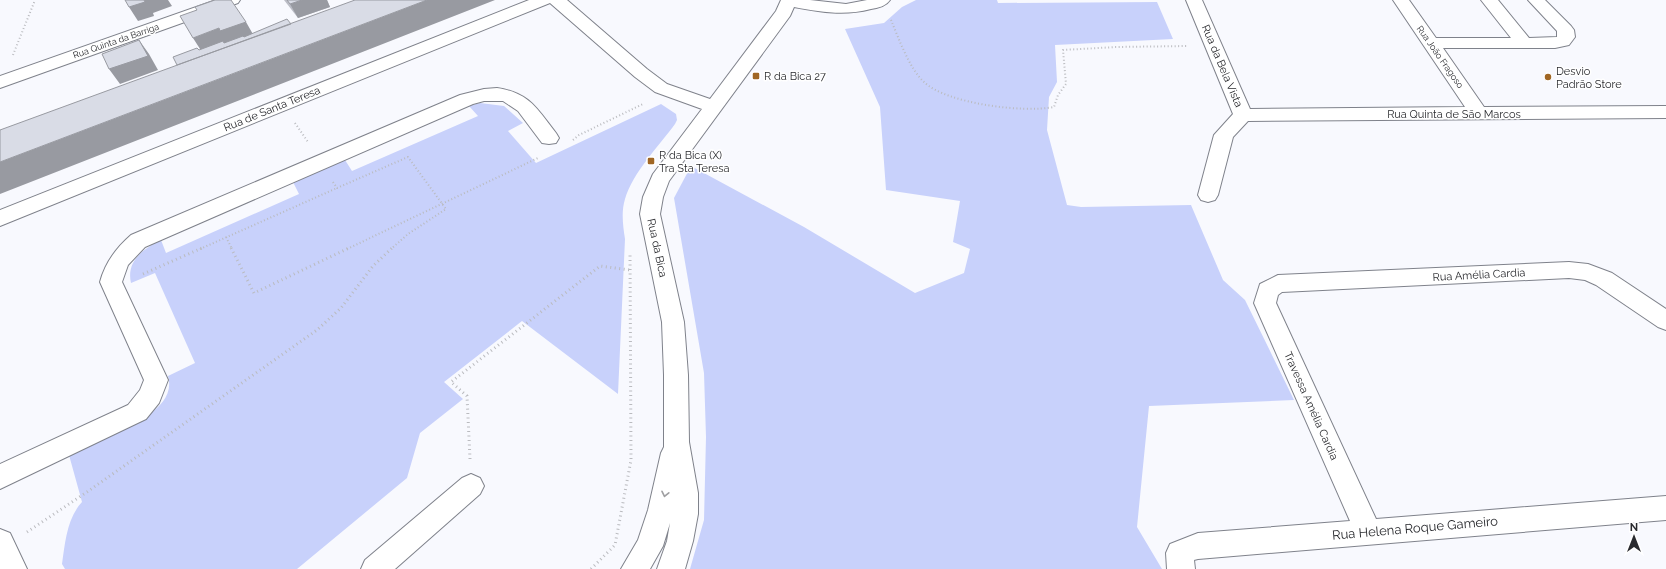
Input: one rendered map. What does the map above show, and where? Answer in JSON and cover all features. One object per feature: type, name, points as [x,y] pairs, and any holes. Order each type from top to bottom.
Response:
[{"type":"street","name":"Rua Quinta da Barriga","points":[[1,82],[232,0]]},
{"type":"street","name":"Rua de Santa Teresa","points":[[0,218],[544,0]]},
{"type":"street","points":[[557,0],[641,73],[661,88],[696,101],[715,106]]},
{"type":"street","points":[[789,0],[847,10],[867,7],[882,0]]},
{"type":"street","name":"Rua da Bica","points":[[671,569],[680,541],[685,493],[676,442],[676,375],[673,322],[650,214],[653,197],[660,179],[784,12],[789,0]]},
{"type":"street","name":"Rua da Bela Vista","points":[[1194,0],[1243,115],[1224,135],[1208,196]]},
{"type":"street","name":"Rua João Fragoso","points":[[1401,0],[1479,114]]},
{"type":"street","points":[[1489,0],[1524,43]]},
{"type":"street","points":[[1431,43],[1555,43],[1563,41],[1566,37],[1565,30],[1536,0]]},
{"type":"street","points":[[0,477],[137,412],[150,396],[156,380],[112,282],[113,271],[124,253],[138,241],[467,99],[481,95],[512,96],[521,102],[558,141]]},
{"type":"street","name":"Rua Quinta de São Marcos","points":[[1243,115],[1666,112]]},
{"type":"street","name":"Rua Amélia Cardia","points":[[1278,284],[1569,270],[1588,272],[1604,279],[1666,321]]},
{"type":"street","name":"Travessa Amélia Cardia","points":[[1278,284],[1268,290],[1265,303],[1368,531]]},
{"type":"street","name":"Rua da Bica","points":[[635,569],[649,546],[661,510],[676,442]]},
{"type":"street","points":[[375,569],[471,486]]},
{"type":"street","name":"Rua Helena Roque Gameiro","points":[[1180,569],[1180,553],[1198,546],[1666,508]]},
{"type":"path","points":[[1,82],[36,0]]},
{"type":"path","points":[[890,16],[907,55],[925,83],[948,95],[994,107],[1037,110],[1054,107],[1058,95],[1066,84],[1063,50],[1116,47],[1213,45]]},
{"type":"path","points":[[558,141],[579,135],[647,102]]},
{"type":"path","points":[[283,104],[337,188]]},
{"type":"path","points":[[5,553],[87,492],[317,330],[341,308],[373,266],[394,245],[446,209],[408,157],[114,287]]},
{"type":"path","points":[[226,237],[254,292],[539,158]]},
{"type":"path","points":[[591,569],[614,545],[631,460],[630,250]]},
{"type":"path","points":[[471,486],[467,396],[451,382],[600,266],[630,270]]},
{"type":"shaded area","points":[[916,0],[997,0],[998,3],[1157,2],[1173,39],[1055,45],[1057,82],[1049,97],[1047,130],[1067,205],[1081,207],[1191,205],[1223,280],[1245,300],[1294,400],[1149,406],[1137,527],[1162,569],[690,569],[704,520],[706,437],[704,373],[674,198],[691,166],[804,227],[915,293],[964,273],[970,249],[953,242],[960,201],[886,190],[880,107],[845,29],[884,23],[902,7]]},
{"type":"shaded area","points":[[480,103],[504,106],[523,123],[508,131],[536,163],[661,104],[676,114],[677,120],[675,124],[640,169],[625,199],[623,209],[625,239],[618,394],[522,321],[444,382],[463,399],[420,433],[407,478],[297,569],[65,569],[62,564],[70,523],[77,508],[82,502],[69,455],[130,426],[151,413],[166,397],[169,387],[168,376],[195,363],[155,273],[131,283],[131,268],[137,257],[148,247],[161,240],[166,253],[299,194],[293,182],[345,160],[352,171],[478,116],[469,106]]},
{"type":"building","points":[[125,0],[144,0],[145,2],[129,7]]},
{"type":"building","points":[[215,0],[231,0],[246,22],[220,31],[219,28],[193,38],[180,16],[197,10],[195,7]]},
{"type":"building","points":[[287,0],[302,0],[290,4]]},
{"type":"building","points":[[355,0],[427,0],[0,162],[0,130]]},
{"type":"building","points":[[287,19],[291,24],[177,65],[173,57],[197,48],[199,50],[223,41],[224,43],[243,36],[244,37]]},
{"type":"building","points":[[139,40],[148,56],[109,69],[102,54]]},
{"type":"place","name":"R da Bica 27","points":[[756,76]]},
{"type":"place","name":"Desvio Padrão Store","points":[[1548,77]]},
{"type":"place","name":"R da Bica (X) Tra Sta Teresa","points":[[651,161]]}]
